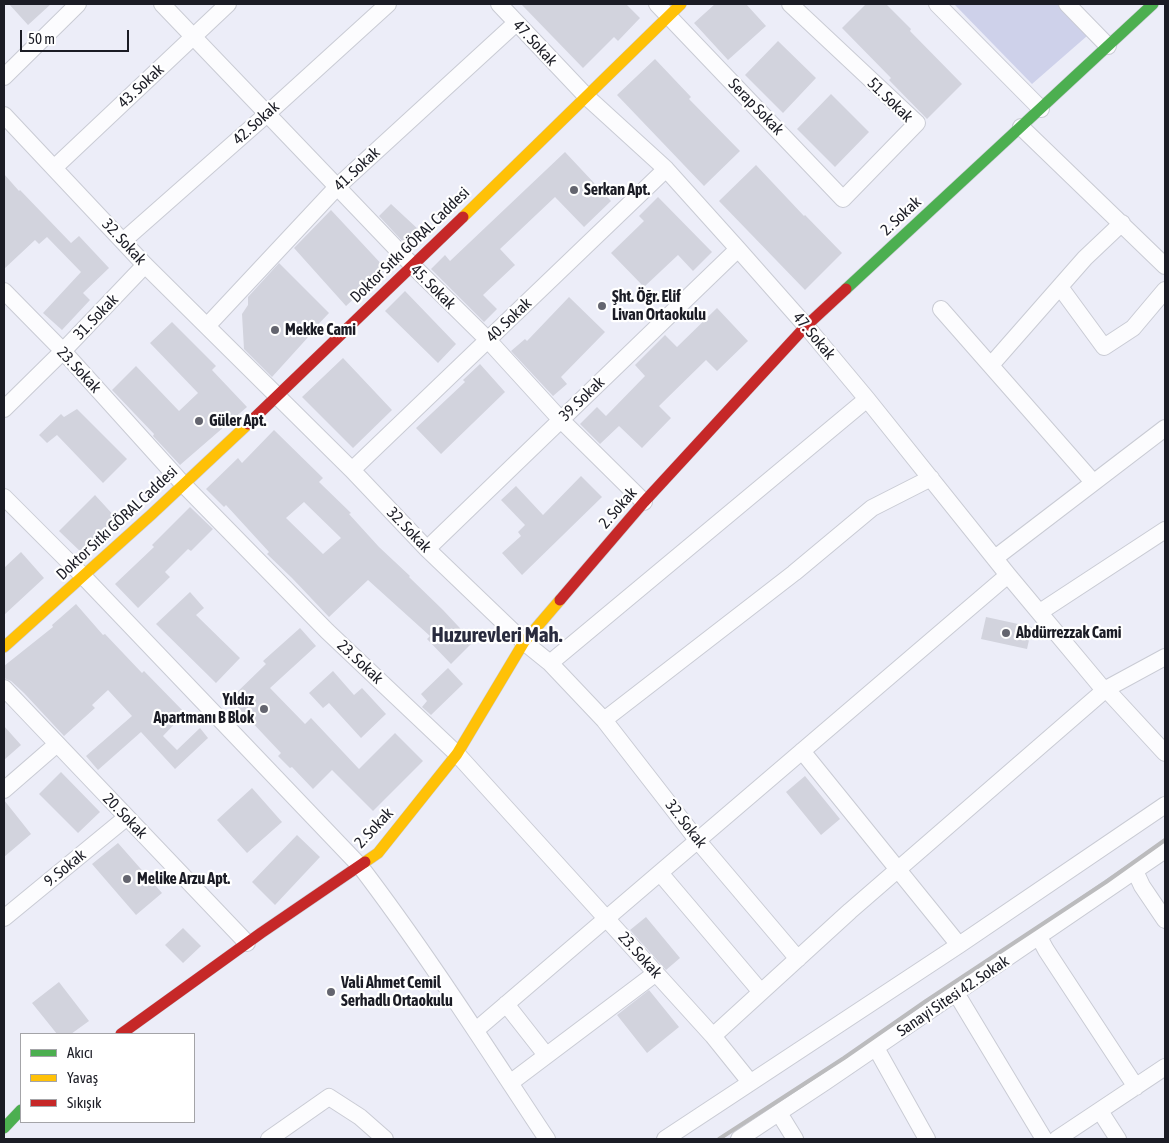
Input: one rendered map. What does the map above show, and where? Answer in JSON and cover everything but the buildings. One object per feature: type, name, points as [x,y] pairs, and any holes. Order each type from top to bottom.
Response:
[{"type":"street","points":[[4,76],[78,4]]},
{"type":"street","name":"45. Sokak","points":[[162,4],[412,265],[488,340],[561,420],[644,502]]},
{"type":"street","name":"43. Sokak","points":[[54,168],[228,4]]},
{"type":"street","name":"42. Sokak","points":[[123,241],[388,4]]},
{"type":"street","name":"47. Sokak","points":[[499,4],[587,98],[666,169],[738,249],[867,399],[1008,575],[1105,690],[1165,753]]},
{"type":"street","name":"Doktor Sıtkı GÖRAL Caddesi","points":[[4,647],[84,577],[277,396],[587,98],[663,10],[681,4]]},
{"type":"street","name":"51. Sokak","points":[[790,4],[917,123],[844,199]]},
{"type":"street","points":[[937,4],[1041,108]]},
{"type":"street","points":[[1067,4],[1108,46]]},
{"type":"street","name":"2. Sokak","points":[[123,1033],[247,943],[378,853],[457,754],[524,642],[644,502],[806,326],[1153,4]]},
{"type":"street","name":"Serap Sokak","points":[[663,10],[844,199]]},
{"type":"street","name":"41. Sokak","points":[[207,326],[337,187],[516,23]]},
{"type":"street","name":"32. Sokak","points":[[4,115],[145,265],[352,470],[427,549],[524,642],[550,663],[604,720],[698,841],[798,959]]},
{"type":"street","points":[[1021,127],[1165,266]]},
{"type":"street","name":"40. Sokak","points":[[352,470],[666,169]]},
{"type":"street","points":[[990,365],[1086,258],[1122,223]]},
{"type":"street","name":"39. Sokak","points":[[427,549],[738,249]]},
{"type":"street","name":"31. Sokak","points":[[4,409],[63,352],[145,265]]},
{"type":"street","points":[[1060,287],[1104,347],[1133,328],[1165,290]]},
{"type":"street","name":"23. Sokak","points":[[4,291],[63,352],[183,484],[327,631],[457,754],[713,1036],[750,1082]]},
{"type":"street","points":[[942,309],[1093,482]]},
{"type":"street","points":[[550,663],[867,399]]},
{"type":"street","points":[[995,558],[1165,428]]},
{"type":"street","points":[[604,720],[772,590],[872,508],[931,478]]},
{"type":"street","points":[[4,497],[84,577],[360,866],[400,918],[547,1139]]},
{"type":"street","points":[[1040,612],[1165,530]]},
{"type":"street","points":[[476,1030],[1008,575]]},
{"type":"street","points":[[713,1036],[898,870],[1105,690],[1165,657]]},
{"type":"street","name":"20. Sokak","points":[[4,688],[247,943]]},
{"type":"street","points":[[4,790],[57,744]]},
{"type":"street","points":[[802,751],[959,945]]},
{"type":"street","points":[[665,1139],[959,945],[1165,805]]},
{"type":"street","name":"9. Sokak","points":[[4,918],[127,817]]},
{"type":"street","name":"Sanayi Sitesi 42. Sokak","points":[[739,1139],[876,1048],[1165,850]]},
{"type":"street","points":[[1135,871],[1142,886],[1165,920]]},
{"type":"street","points":[[660,872],[761,992]]},
{"type":"street","points":[[1039,937],[1136,1087]]},
{"type":"street","points":[[510,1083],[656,973]]},
{"type":"street","points":[[956,993],[1044,1139]]},
{"type":"street","points":[[506,1004],[546,1055]]},
{"type":"street","points":[[876,1048],[927,1139]]},
{"type":"street","points":[[1057,1139],[1165,1067]]},
{"type":"street","points":[[269,1139],[329,1097],[360,1117],[385,1139]]},
{"type":"street","points":[[1100,1110],[1118,1139]]},
{"type":"street","points":[[4,1128],[20,1111]]},
{"type":"street","points":[[778,1113],[795,1139]]},
{"type":"shaded area","points":[[954,4],[1057,4],[1087,36],[1032,84]]},
{"type":"railway","points":[[719,1139],[844,1058],[926,1001],[1106,882],[1165,840]]},
{"type":"traffic: fast","points":[[846,289],[1153,4]]},
{"type":"traffic: fast","points":[[4,1128],[20,1111]]},
{"type":"traffic: slow","points":[[463,217],[681,4]]},
{"type":"traffic: slow","points":[[4,647],[152,514],[248,424]]},
{"type":"traffic: slow","points":[[365,862],[378,853],[457,754],[524,642],[560,600]]},
{"type":"traffic: jam","points":[[248,424],[463,217]]},
{"type":"traffic: jam","points":[[560,600],[644,502],[806,326],[846,289]]},
{"type":"traffic: jam","points":[[122,1033],[261,933],[365,862]]},
{"type":"place","name":"Serkan Apt.","points":[[574,190]]},
{"type":"place","name":"Şht. Öğr. Elif Livan Ortaokulu","points":[[602,306]]},
{"type":"place","name":"Mekke Cami","points":[[275,330]]},
{"type":"place","name":"Güler Apt.","points":[[199,421]]},
{"type":"place","name":"Abdürrezzak Cami","points":[[1006,633]]},
{"type":"place","name":"Yıldız Apartmanı B Blok","points":[[264,709]]},
{"type":"place","name":"Melike Arzu Apt.","points":[[127,879]]},
{"type":"place","name":"Vali Ahmet Cemil Serhadlı Ortaokulu","points":[[331,992]]},
{"type":"district","name":"Huzurevleri Mah.","points":[[497,635]]}]
